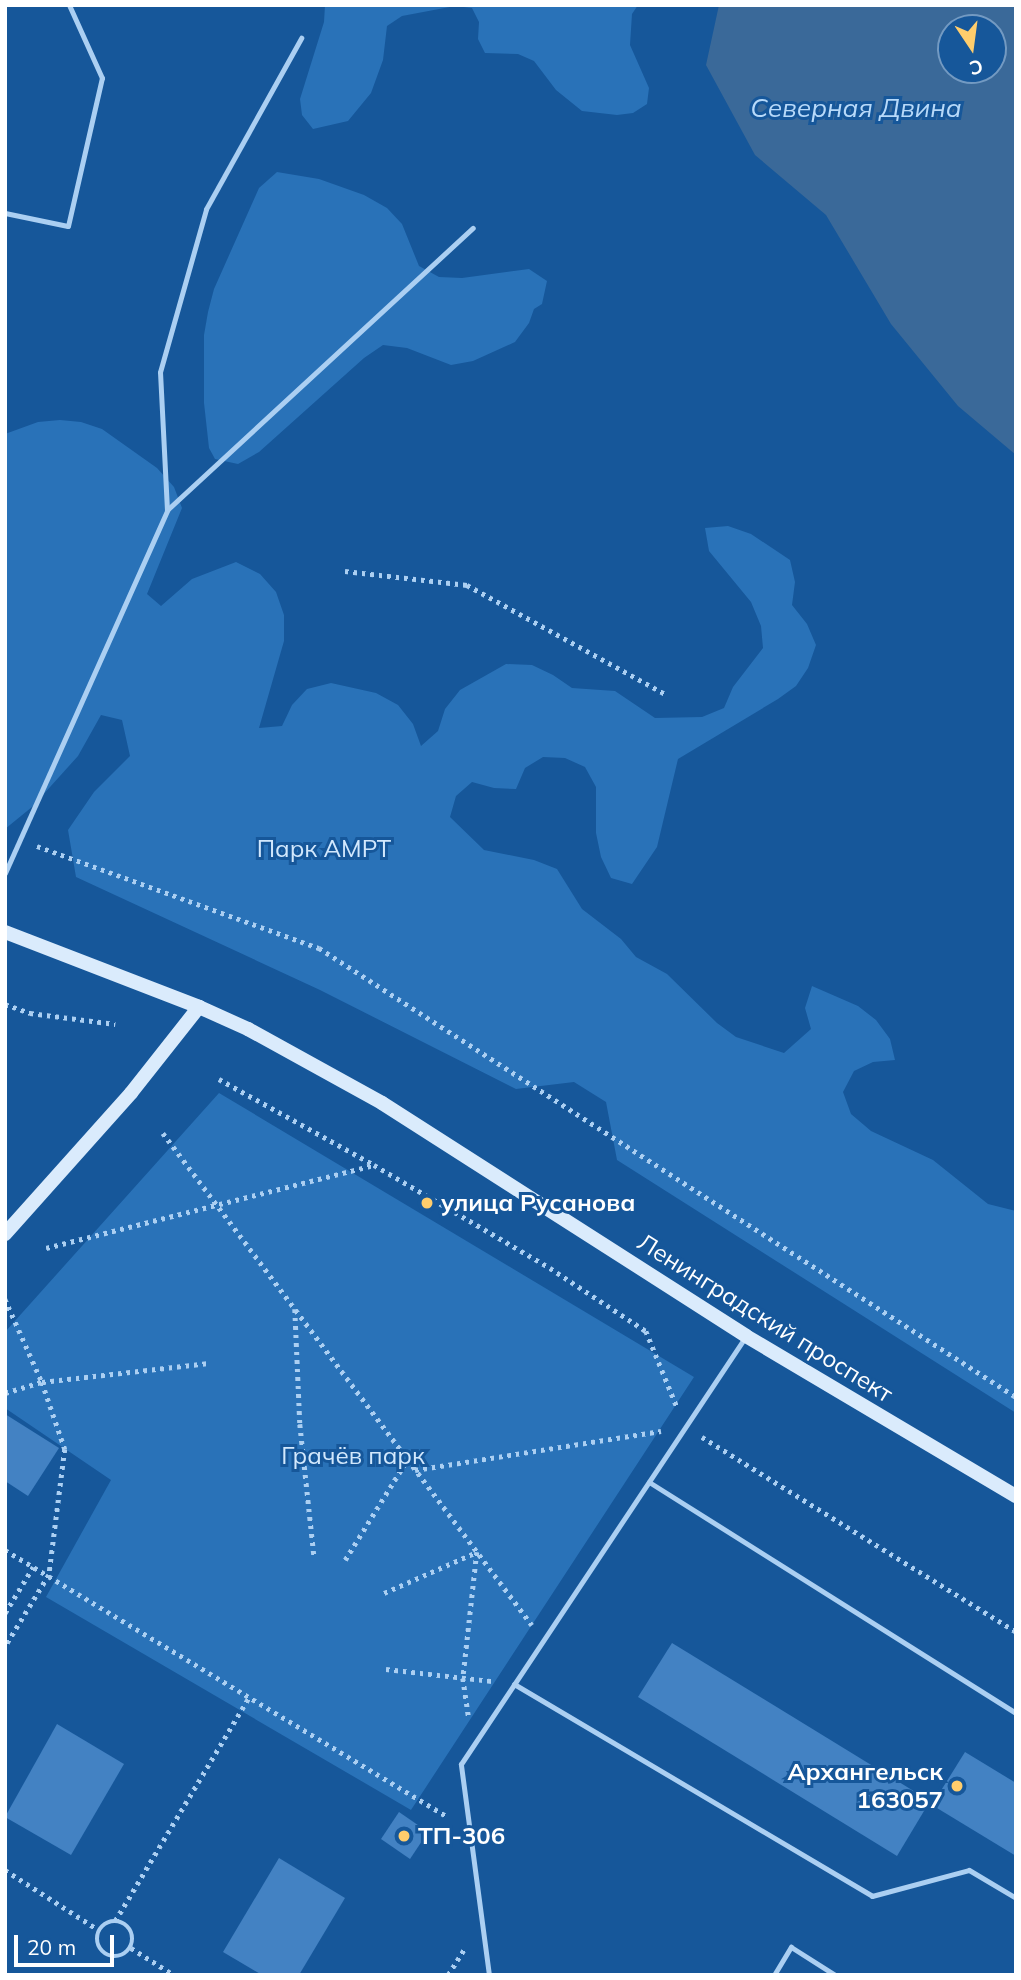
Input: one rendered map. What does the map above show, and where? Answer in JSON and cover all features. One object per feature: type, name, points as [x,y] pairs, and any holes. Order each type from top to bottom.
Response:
[{"type":"main road","name":"Ленинградский проспект","points":[[5,932],[199,1007],[248,1029],[383,1103],[746,1336],[1016,1496]]},
{"type":"main road","points":[[5,1234],[131,1093],[199,1007]]},
{"type":"lane","points":[[5,213],[68,226],[102,78],[69,5]]},
{"type":"lane","points":[[167,510],[160,372],[206,209],[301,38]]},
{"type":"lane","points":[[5,873],[167,510],[473,228]]},
{"type":"lane","points":[[489,1975],[461,1764],[746,1336]]},
{"type":"lane","points":[[649,1482],[1016,1713]]},
{"type":"lane","points":[[514,1684],[872,1896],[969,1870],[1016,1898]]},
{"type":"lane","points":[[774,1975],[791,1947],[835,1975]]},
{"type":"path","points":[[345,571],[467,584],[665,694]]},
{"type":"path","points":[[20,840],[319,948],[1016,1397]]},
{"type":"path","points":[[5,1004],[30,1013],[115,1024]]},
{"type":"path","points":[[219,1079],[374,1165],[550,1268],[646,1331],[686,1427],[1016,1632]]},
{"type":"path","points":[[163,1133],[543,1640]]},
{"type":"path","points":[[46,1248],[374,1165]]},
{"type":"path","points":[[5,1299],[42,1382],[65,1448],[49,1576],[5,1647]]},
{"type":"path","points":[[295,1308],[300,1423],[314,1556]]},
{"type":"path","points":[[5,1393],[42,1382],[209,1363]]},
{"type":"path","points":[[415,1470],[686,1427]]},
{"type":"path","points":[[345,1560],[407,1460]]},
{"type":"path","points":[[5,1550],[250,1695],[470,1830]]},
{"type":"path","points":[[384,1593],[477,1552]]},
{"type":"path","points":[[472,1747],[464,1678],[477,1552]]},
{"type":"path","points":[[5,1613],[33,1567]]},
{"type":"path","points":[[386,1669],[514,1684]]},
{"type":"path","points":[[115,1921],[250,1695]]},
{"type":"path","points":[[5,1870],[99,1930]]},
{"type":"path","points":[[115,1921],[131,1931],[131,1948],[121,1956],[107,1956],[98,1946],[99,1930],[108,1922],[115,1921]]},
{"type":"path","points":[[131,1948],[174,1975]]},
{"type":"green space","points":[[325,5],[638,5],[632,14],[630,45],[649,88],[647,104],[633,113],[617,115],[582,111],[556,90],[534,61],[518,54],[485,53],[478,39],[479,22],[472,8],[455,6],[402,16],[387,26],[383,60],[371,93],[348,121],[313,129],[302,115],[300,99],[324,22]]},
{"type":"green space","points":[[277,172],[319,179],[364,195],[387,208],[402,224],[419,266],[439,277],[462,278],[529,269],[547,281],[542,304],[534,309],[529,323],[515,342],[473,361],[451,365],[407,348],[383,345],[364,358],[259,452],[238,464],[215,459],[209,448],[204,403],[204,335],[208,312],[214,289],[259,188]]},
{"type":"green space","name":"Парк АМРТ","points":[[38,422],[81,422],[102,429],[157,468],[174,487],[182,508],[147,594],[161,606],[192,579],[236,562],[260,574],[276,592],[284,615],[284,641],[259,728],[282,726],[292,705],[307,689],[331,683],[376,693],[398,705],[413,724],[421,746],[438,731],[445,709],[460,690],[506,664],[532,665],[572,688],[615,691],[655,718],[702,717],[724,708],[733,687],[763,648],[761,626],[751,602],[709,551],[705,528],[728,526],[751,534],[790,560],[795,582],[792,605],[807,624],[816,645],[808,668],[796,686],[778,699],[678,759],[657,847],[632,884],[611,878],[601,857],[596,833],[596,787],[585,767],[565,758],[543,757],[525,768],[516,789],[494,788],[472,782],[456,796],[450,817],[484,850],[534,860],[557,869],[582,909],[621,939],[636,957],[667,974],[717,1023],[736,1037],[784,1053],[811,1029],[805,1008],[812,986],[858,1006],[876,1020],[890,1039],[895,1060],[873,1062],[854,1071],[843,1092],[851,1114],[871,1131],[933,1160],[988,1204],[1016,1211],[1016,1413],[617,1160],[606,1102],[574,1082],[516,1089],[320,990],[76,877],[68,830],[94,792],[130,756],[122,720],[101,715],[78,756],[32,807],[5,829],[5,434]]},
{"type":"green space","name":"Грачёв парк","points":[[219,1093],[694,1377],[411,1810],[46,1597],[111,1480],[5,1408],[5,1332]]},
{"type":"water","name":"Северная Двина","points":[[719,5],[1016,5],[1016,455],[958,406],[891,324],[826,215],[755,155],[706,65]]},
{"type":"building","points":[[5,1414],[59,1448],[28,1496],[5,1481]]},
{"type":"building","points":[[672,1643],[930,1801],[897,1856],[638,1697]]},
{"type":"building","points":[[57,1724],[124,1764],[71,1855],[5,1817]]},
{"type":"building","points":[[965,1752],[1016,1783],[1016,1856],[932,1805]]},
{"type":"building","name":"ТП-306","points":[[399,1812],[428,1832],[410,1859],[381,1839]]},
{"type":"building","points":[[279,1858],[345,1898],[299,1975],[262,1975],[223,1952]]},
{"type":"place","name":"улица Русанова","points":[[427,1203]]},
{"type":"place","name":"Архангельск 163057","points":[[957,1786]]},
{"type":"place","name":"ТП-306","points":[[404,1836]]}]
